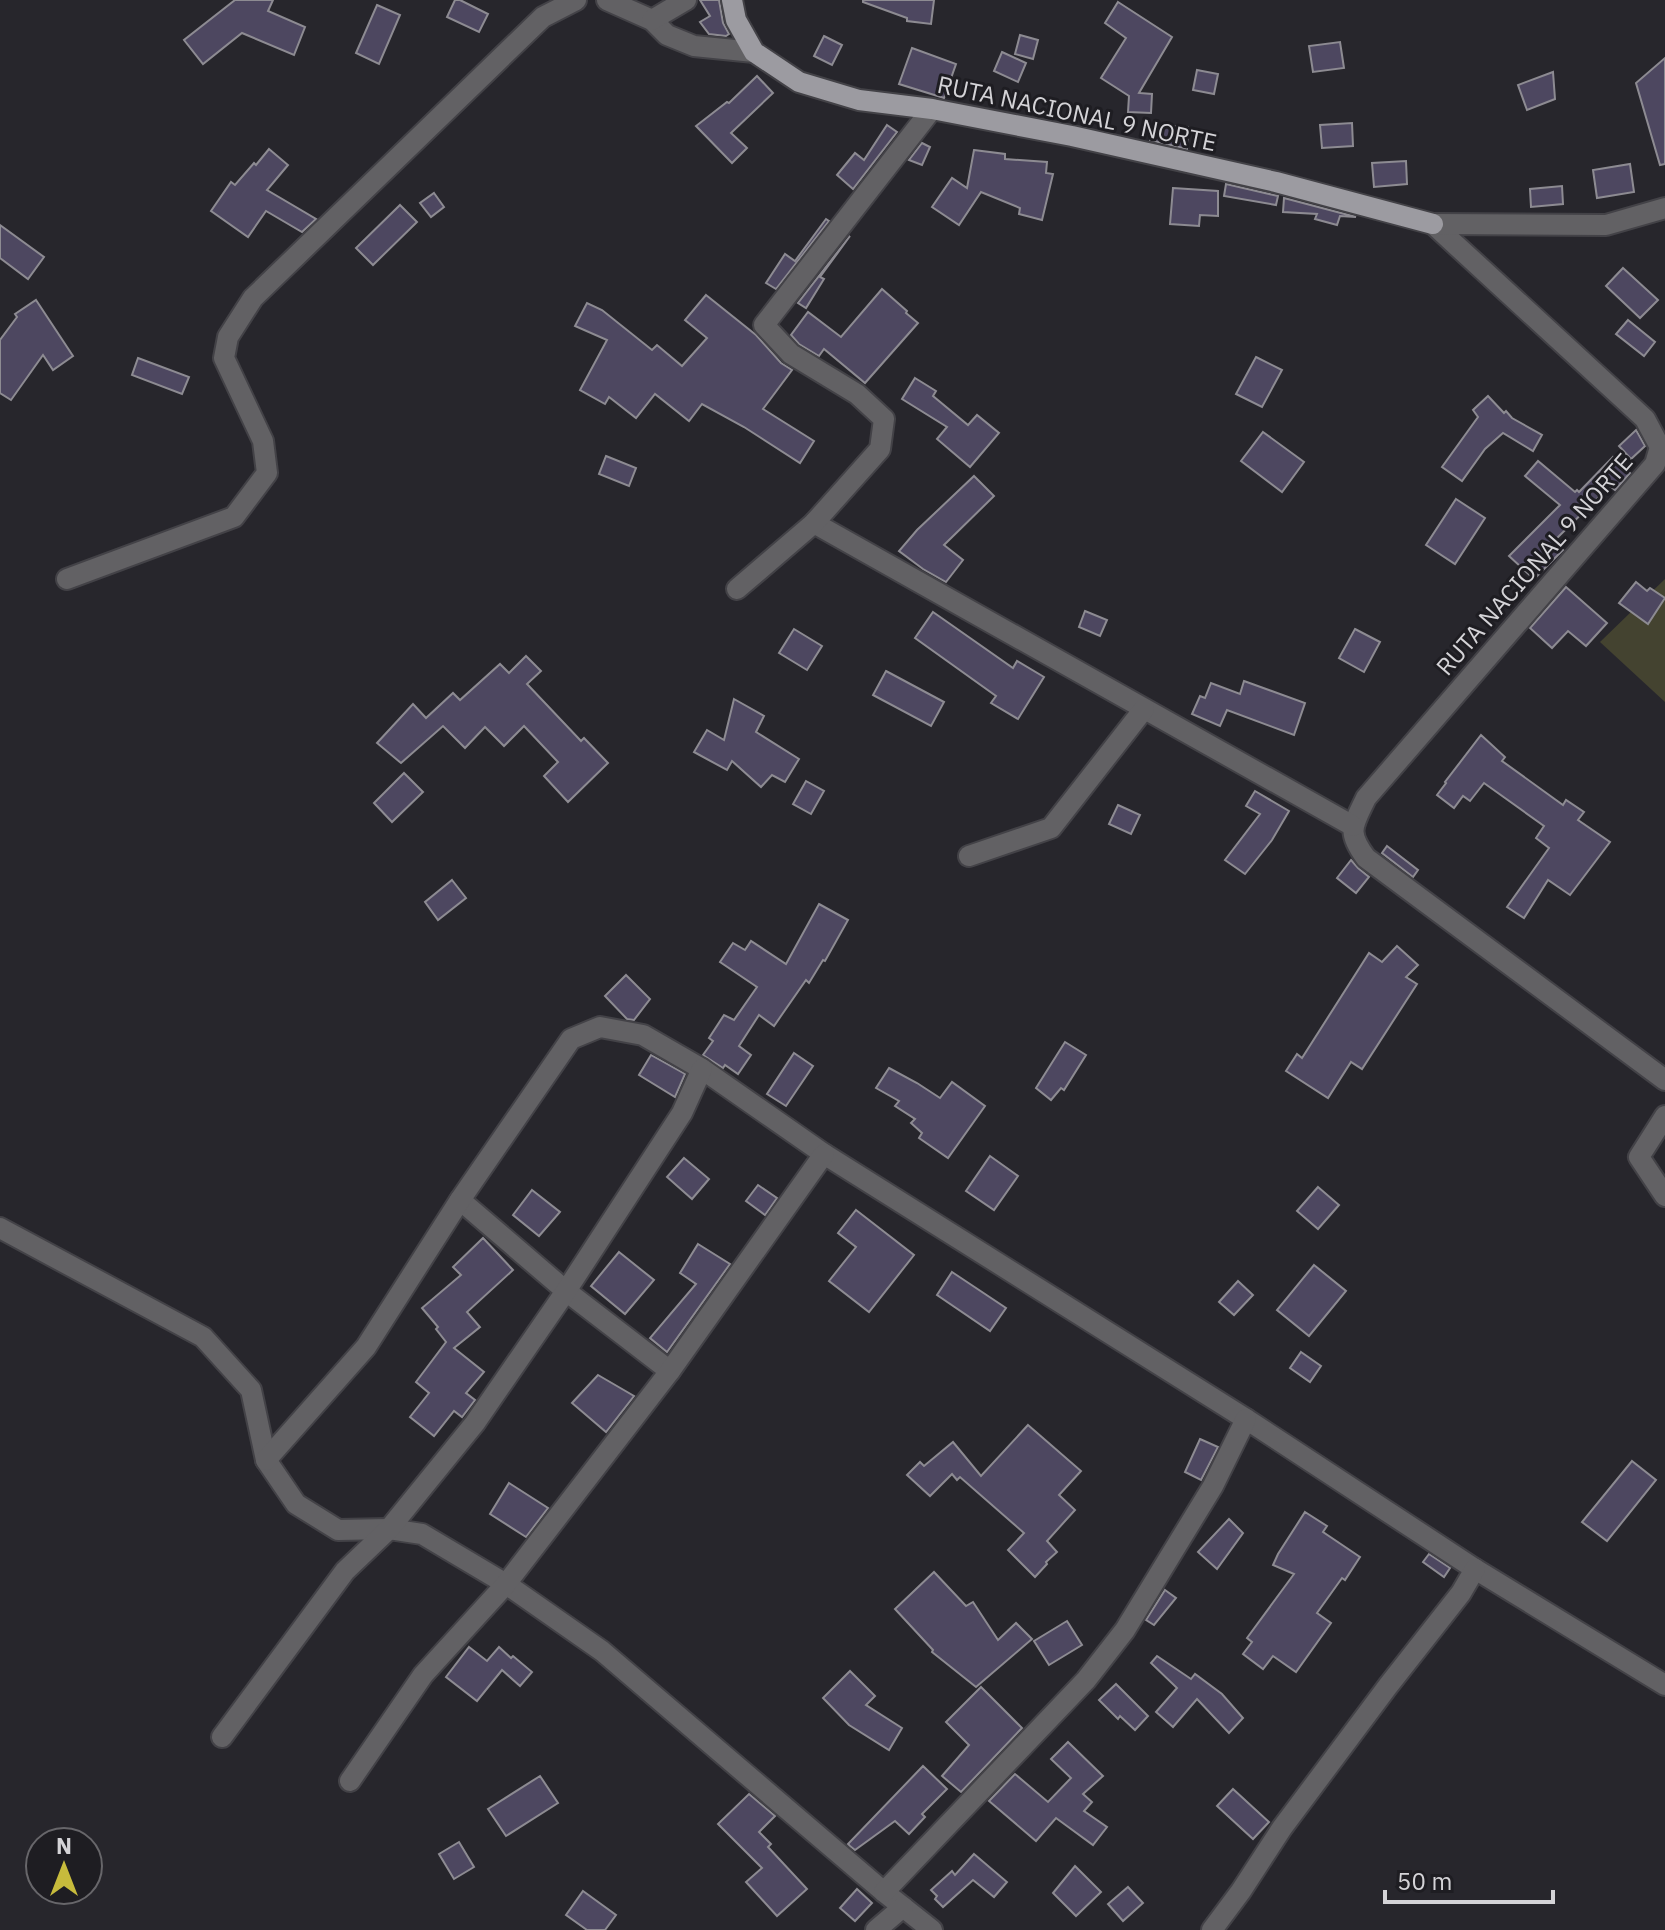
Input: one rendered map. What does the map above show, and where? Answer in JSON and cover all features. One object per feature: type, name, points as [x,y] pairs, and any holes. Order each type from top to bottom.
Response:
[{"type":"main road","name":"RUTA NACIONAL 9 NORTE","points":[[732,0],[736,20],[754,52],[799,82],[859,100],[932,109],[1072,136],[1276,182],[1433,224]]},
{"type":"street","points":[[67,579],[234,517],[267,473],[263,441],[224,358],[228,337],[253,298],[543,17],[576,0]]},
{"type":"street","points":[[607,0],[652,20],[667,35],[694,46],[754,52]]},
{"type":"street","points":[[652,20],[686,0]]},
{"type":"street","points":[[737,589],[814,523],[880,449],[884,419],[857,394],[791,354],[764,325],[932,109]]},
{"type":"street","points":[[1433,224],[1606,225],[1665,208]]},
{"type":"street","name":"RUTA NACIONAL 9 NORTE","points":[[1353,826],[1366,798],[1655,464],[1660,447],[1645,419],[1433,224]]},
{"type":"street","points":[[1645,419],[1665,429]]},
{"type":"street","points":[[814,523],[1353,826],[1355,843],[1366,858],[1665,1080]]},
{"type":"street","points":[[969,856],[1051,828],[1144,709]]},
{"type":"street","points":[[266,1460],[366,1347],[460,1200],[571,1039],[600,1027],[643,1035],[702,1069],[824,1154],[1246,1419],[1475,1569],[1665,1685]]},
{"type":"street","points":[[222,1737],[345,1571],[389,1529],[475,1423],[682,1113],[702,1069]]},
{"type":"street","points":[[1665,1116],[1639,1157],[1665,1196]]},
{"type":"street","points":[[350,1781],[423,1675],[506,1584],[670,1371],[824,1154]]},
{"type":"street","points":[[460,1200],[566,1291],[670,1371]]},
{"type":"street","points":[[0,1228],[203,1337],[251,1390],[266,1460],[296,1504],[338,1530],[389,1529],[422,1534],[506,1584],[602,1651],[932,1930]]},
{"type":"street","points":[[884,1892],[1086,1680],[1125,1630],[1213,1486],[1246,1419]]},
{"type":"street","points":[[1212,1930],[1282,1828],[1461,1593],[1475,1569]]},
{"type":"street","points":[[876,1930],[903,1907]]},
{"type":"shaded area","points":[[1665,579],[1665,702],[1600,642]]},
{"type":"building","points":[[235,0],[273,0],[268,11],[305,27],[294,55],[242,33],[203,64],[184,40]]},
{"type":"building","points":[[455,0],[488,14],[479,32],[447,17]]},
{"type":"building","points":[[700,0],[719,0],[723,23],[729,34],[709,34],[700,22],[710,16]]},
{"type":"building","points":[[863,0],[934,0],[931,24],[907,21],[907,18]]},
{"type":"building","points":[[1118,2],[1172,37],[1139,93],[1152,94],[1151,113],[1128,112],[1129,96],[1101,78],[1126,38],[1105,23]]},
{"type":"building","points":[[377,5],[400,15],[379,64],[356,53]]},
{"type":"building","points":[[1020,35],[1038,40],[1033,59],[1015,54]]},
{"type":"building","points":[[824,36],[842,45],[832,65],[814,56]]},
{"type":"building","points":[[1340,42],[1344,68],[1313,72],[1309,46]]},
{"type":"building","points":[[912,48],[956,64],[944,98],[899,84]]},
{"type":"building","points":[[1002,52],[1026,63],[1018,82],[994,71]]},
{"type":"building","points":[[1665,58],[1665,164],[1660,165],[1636,83]]},
{"type":"building","points":[[1197,70],[1218,74],[1214,94],[1193,90]]},
{"type":"building","points":[[1553,72],[1555,99],[1527,110],[1518,85]]},
{"type":"building","points":[[757,76],[773,93],[731,133],[747,148],[732,163],[696,126],[729,103]]},
{"type":"building","points":[[1352,123],[1353,146],[1322,148],[1320,125]]},
{"type":"building","points":[[887,125],[897,132],[853,189],[837,175],[855,153],[864,160]]},
{"type":"building","points":[[1151,125],[1188,127],[1187,149],[1150,140]]},
{"type":"building","points":[[922,143],[930,147],[922,165],[909,160]]},
{"type":"building","points":[[269,149],[288,165],[267,190],[316,219],[302,232],[266,211],[248,237],[211,211],[231,182],[235,185]]},
{"type":"building","points":[[974,150],[1005,154],[1005,159],[1047,162],[1046,173],[1053,174],[1042,220],[1019,214],[1020,208],[981,192],[959,225],[932,207],[952,178],[967,188]]},
{"type":"building","points":[[1406,161],[1407,184],[1374,187],[1372,163]]},
{"type":"building","points":[[1630,164],[1634,192],[1597,198],[1593,170]]},
{"type":"building","points":[[1226,184],[1278,196],[1276,205],[1224,196]]},
{"type":"building","points":[[1562,186],[1563,204],[1531,207],[1530,189]]},
{"type":"building","points":[[1173,188],[1218,191],[1218,216],[1200,215],[1199,226],[1170,224]]},
{"type":"building","points":[[434,193],[444,207],[431,217],[420,203]]},
{"type":"building","points":[[1284,198],[1356,217],[1340,216],[1337,225],[1315,219],[1317,214],[1283,212]]},
{"type":"building","points":[[400,205],[417,222],[373,265],[356,248]]},
{"type":"building","points":[[826,219],[829,221],[776,289],[766,283],[785,254],[795,261]]},
{"type":"building","points":[[0,225],[44,257],[28,279],[0,258]]},
{"type":"building","points":[[850,236],[820,277],[824,279],[806,308],[798,303]]},
{"type":"building","points":[[1623,268],[1658,300],[1640,318],[1606,286]]},
{"type":"building","points":[[882,289],[918,323],[865,383],[824,349],[819,356],[791,335],[808,312],[841,337]]},
{"type":"building","points":[[706,295],[756,335],[781,363],[792,370],[763,409],[814,441],[800,463],[702,404],[689,421],[655,394],[636,418],[609,397],[605,404],[580,390],[607,340],[575,326],[587,303],[602,310],[652,350],[657,345],[682,366],[707,338],[685,320]]},
{"type":"building","points":[[36,300],[73,356],[53,370],[43,355],[11,400],[0,393],[0,340],[17,317],[15,314]]},
{"type":"building","points":[[1628,320],[1655,342],[1644,356],[1616,334]]},
{"type":"building","points":[[1256,357],[1282,370],[1262,407],[1236,394]]},
{"type":"building","points":[[138,358],[189,377],[182,394],[132,375]]},
{"type":"building","points":[[915,378],[936,391],[933,396],[968,425],[977,415],[999,433],[970,467],[937,439],[947,427],[902,399]]},
{"type":"building","points":[[1488,396],[1504,413],[1506,411],[1512,418],[1542,435],[1533,451],[1503,433],[1485,449],[1462,481],[1442,467],[1478,417],[1473,410]]},
{"type":"building","points":[[1636,430],[1645,446],[1631,459],[1619,446]]},
{"type":"building","points":[[1263,432],[1304,462],[1282,492],[1241,461]]},
{"type":"building","points":[[606,456],[636,468],[629,486],[599,474]]},
{"type":"building","points":[[1613,457],[1630,473],[1615,490],[1610,486],[1554,541],[1563,550],[1534,579],[1509,556],[1560,505],[1525,476],[1538,461],[1575,492],[1579,492]]},
{"type":"building","points":[[974,476],[994,496],[944,545],[963,560],[946,582],[899,551]]},
{"type":"building","points":[[1456,499],[1485,518],[1455,564],[1426,545]]},
{"type":"building","points":[[1636,582],[1647,591],[1650,588],[1665,598],[1648,624],[1619,603]]},
{"type":"building","points":[[1566,587],[1607,623],[1586,646],[1568,631],[1552,648],[1530,628]]},
{"type":"building","points":[[1085,611],[1107,620],[1100,636],[1079,627]]},
{"type":"building","points":[[933,612],[1013,668],[1017,661],[1044,677],[1018,719],[991,703],[996,696],[915,638]]},
{"type":"building","points":[[794,629],[822,646],[807,670],[779,653]]},
{"type":"building","points":[[1355,629],[1380,642],[1364,672],[1339,658]]},
{"type":"building","points":[[526,656],[541,671],[527,684],[581,741],[584,738],[608,763],[568,802],[544,776],[558,762],[524,726],[504,746],[485,727],[465,748],[443,726],[401,763],[377,743],[413,704],[426,718],[453,693],[460,700],[500,664],[509,673]]},
{"type":"building","points":[[886,671],[944,702],[931,726],[873,695]]},
{"type":"building","points":[[1244,681],[1305,703],[1294,735],[1227,710],[1220,726],[1192,714],[1200,696],[1205,698],[1211,683],[1240,694]]},
{"type":"building","points":[[734,699],[764,716],[756,732],[799,759],[785,782],[772,775],[761,787],[732,761],[727,770],[694,752],[707,730],[724,740]]},
{"type":"building","points":[[1481,735],[1505,757],[1502,761],[1563,805],[1566,800],[1584,812],[1578,820],[1610,842],[1570,895],[1548,880],[1524,918],[1507,907],[1549,848],[1536,838],[1544,826],[1484,783],[1470,801],[1463,796],[1454,808],[1437,795]]},
{"type":"building","points":[[404,773],[423,792],[392,822],[374,803]]},
{"type":"building","points":[[806,781],[824,791],[811,814],[793,804]]},
{"type":"building","points":[[1255,791],[1289,811],[1272,840],[1245,874],[1225,860],[1260,814],[1246,806]]},
{"type":"building","points":[[1118,805],[1140,815],[1131,834],[1109,824]]},
{"type":"building","points":[[1387,846],[1418,870],[1413,877],[1382,853]]},
{"type":"building","points":[[1351,860],[1369,877],[1356,893],[1337,878]]},
{"type":"building","points":[[452,880],[466,898],[438,920],[425,902]]},
{"type":"building","points":[[819,904],[848,920],[809,983],[806,980],[774,1026],[759,1015],[739,1046],[751,1055],[738,1074],[703,1055],[713,1041],[709,1038],[724,1015],[734,1020],[757,987],[720,962],[733,943],[745,950],[751,941],[786,964]]},
{"type":"building","points":[[1397,946],[1418,965],[1406,977],[1417,984],[1362,1069],[1351,1062],[1328,1098],[1286,1071],[1297,1054],[1302,1058],[1369,953],[1382,962]]},
{"type":"building","points":[[626,975],[650,999],[634,1020],[627,1019],[605,996]]},
{"type":"building","points":[[1065,1042],[1086,1055],[1064,1090],[1061,1088],[1051,1100],[1036,1088]]},
{"type":"building","points":[[794,1053],[813,1066],[786,1106],[767,1094]]},
{"type":"building","points":[[651,1055],[685,1074],[675,1097],[639,1075]]},
{"type":"building","points":[[889,1068],[940,1098],[952,1082],[985,1106],[948,1158],[919,1138],[922,1133],[911,1123],[915,1119],[895,1106],[899,1101],[876,1088]]},
{"type":"building","points":[[990,1156],[1018,1176],[994,1210],[966,1191]]},
{"type":"building","points":[[684,1158],[709,1179],[692,1199],[667,1177]]},
{"type":"building","points":[[758,1185],[777,1198],[765,1215],[746,1201]]},
{"type":"building","points":[[1318,1187],[1339,1205],[1318,1229],[1297,1211]]},
{"type":"building","points":[[532,1190],[560,1212],[539,1236],[513,1215]]},
{"type":"building","points":[[856,1210],[914,1255],[869,1312],[829,1281],[856,1247],[838,1233]]},
{"type":"building","points":[[483,1238],[513,1270],[467,1312],[480,1327],[454,1348],[484,1372],[466,1393],[475,1400],[462,1417],[454,1411],[434,1436],[410,1417],[429,1393],[416,1382],[446,1342],[422,1308],[461,1275],[453,1267]]},
{"type":"building","points":[[698,1244],[730,1264],[667,1352],[650,1338],[696,1284],[680,1273]]},
{"type":"building","points":[[619,1252],[654,1280],[625,1314],[591,1286]]},
{"type":"building","points":[[1314,1265],[1346,1291],[1309,1336],[1277,1310]]},
{"type":"building","points":[[952,1272],[1006,1308],[990,1331],[937,1295]]},
{"type":"building","points":[[1238,1281],[1253,1295],[1234,1315],[1219,1302]]},
{"type":"building","points":[[1301,1352],[1321,1366],[1310,1382],[1290,1368]]},
{"type":"building","points":[[598,1375],[634,1396],[606,1432],[572,1403]]},
{"type":"building","points":[[1028,1425],[1081,1471],[1059,1495],[1075,1510],[1047,1541],[1057,1552],[1035,1577],[1008,1550],[1024,1533],[960,1477],[957,1480],[952,1474],[930,1496],[907,1475],[920,1462],[924,1466],[953,1442],[981,1476]]},
{"type":"building","points":[[1200,1439],[1218,1447],[1201,1480],[1185,1472]]},
{"type":"building","points":[[1632,1461],[1656,1480],[1607,1541],[1582,1522]]},
{"type":"building","points":[[509,1483],[548,1508],[526,1537],[490,1514]]},
{"type":"building","points":[[1305,1512],[1327,1526],[1323,1532],[1360,1557],[1317,1613],[1331,1623],[1296,1672],[1273,1656],[1263,1669],[1243,1654],[1252,1642],[1247,1638],[1294,1574],[1273,1565]]},
{"type":"building","points":[[1229,1519],[1243,1533],[1217,1569],[1198,1552]]},
{"type":"building","points":[[1429,1554],[1450,1568],[1444,1577],[1423,1562]]},
{"type":"building","points":[[934,1572],[966,1606],[973,1602],[998,1640],[1016,1623],[1032,1639],[976,1687],[932,1652],[895,1609]]},
{"type":"building","points":[[1165,1590],[1176,1598],[1154,1625],[1146,1620]]},
{"type":"building","points":[[1067,1621],[1082,1645],[1049,1665],[1034,1641]]},
{"type":"building","points":[[469,1647],[487,1661],[499,1647],[532,1672],[520,1686],[502,1670],[477,1701],[446,1677]]},
{"type":"building","points":[[1157,1656],[1191,1679],[1195,1674],[1222,1694],[1243,1718],[1229,1733],[1197,1699],[1173,1727],[1156,1712],[1177,1688],[1151,1663]]},
{"type":"building","points":[[850,1671],[875,1696],[866,1705],[902,1728],[889,1750],[849,1725],[823,1698]]},
{"type":"building","points":[[1116,1684],[1148,1716],[1135,1730],[1120,1716],[1118,1719],[1099,1700]]},
{"type":"building","points":[[981,1687],[1022,1728],[961,1792],[942,1776],[969,1745],[946,1722]]},
{"type":"building","points":[[1068,1742],[1103,1776],[1083,1794],[1092,1802],[1084,1811],[1107,1827],[1093,1845],[1056,1818],[1036,1841],[989,1801],[1015,1774],[1048,1802],[1071,1778],[1051,1759]]},
{"type":"building","points":[[923,1766],[947,1789],[922,1814],[925,1817],[909,1834],[895,1821],[855,1850],[850,1846],[848,1844]]},
{"type":"building","points":[[540,1776],[558,1803],[506,1836],[488,1809]]},
{"type":"building","points":[[1233,1789],[1269,1822],[1253,1839],[1217,1806]]},
{"type":"building","points":[[749,1794],[775,1816],[759,1832],[771,1844],[768,1847],[807,1889],[777,1916],[746,1882],[762,1868],[718,1824]]},
{"type":"building","points":[[459,1842],[474,1867],[454,1879],[439,1854]]},
{"type":"building","points":[[974,1854],[1007,1882],[994,1897],[973,1880],[943,1907],[931,1890],[952,1871],[955,1875]]},
{"type":"building","points":[[1075,1866],[1101,1892],[1076,1916],[1053,1893]]},
{"type":"building","points":[[1128,1887],[1143,1903],[1123,1921],[1108,1904]]},
{"type":"building","points":[[857,1889],[872,1903],[855,1921],[840,1908]]},
{"type":"building","points":[[583,1891],[616,1915],[605,1930],[587,1930],[566,1915]]}]
